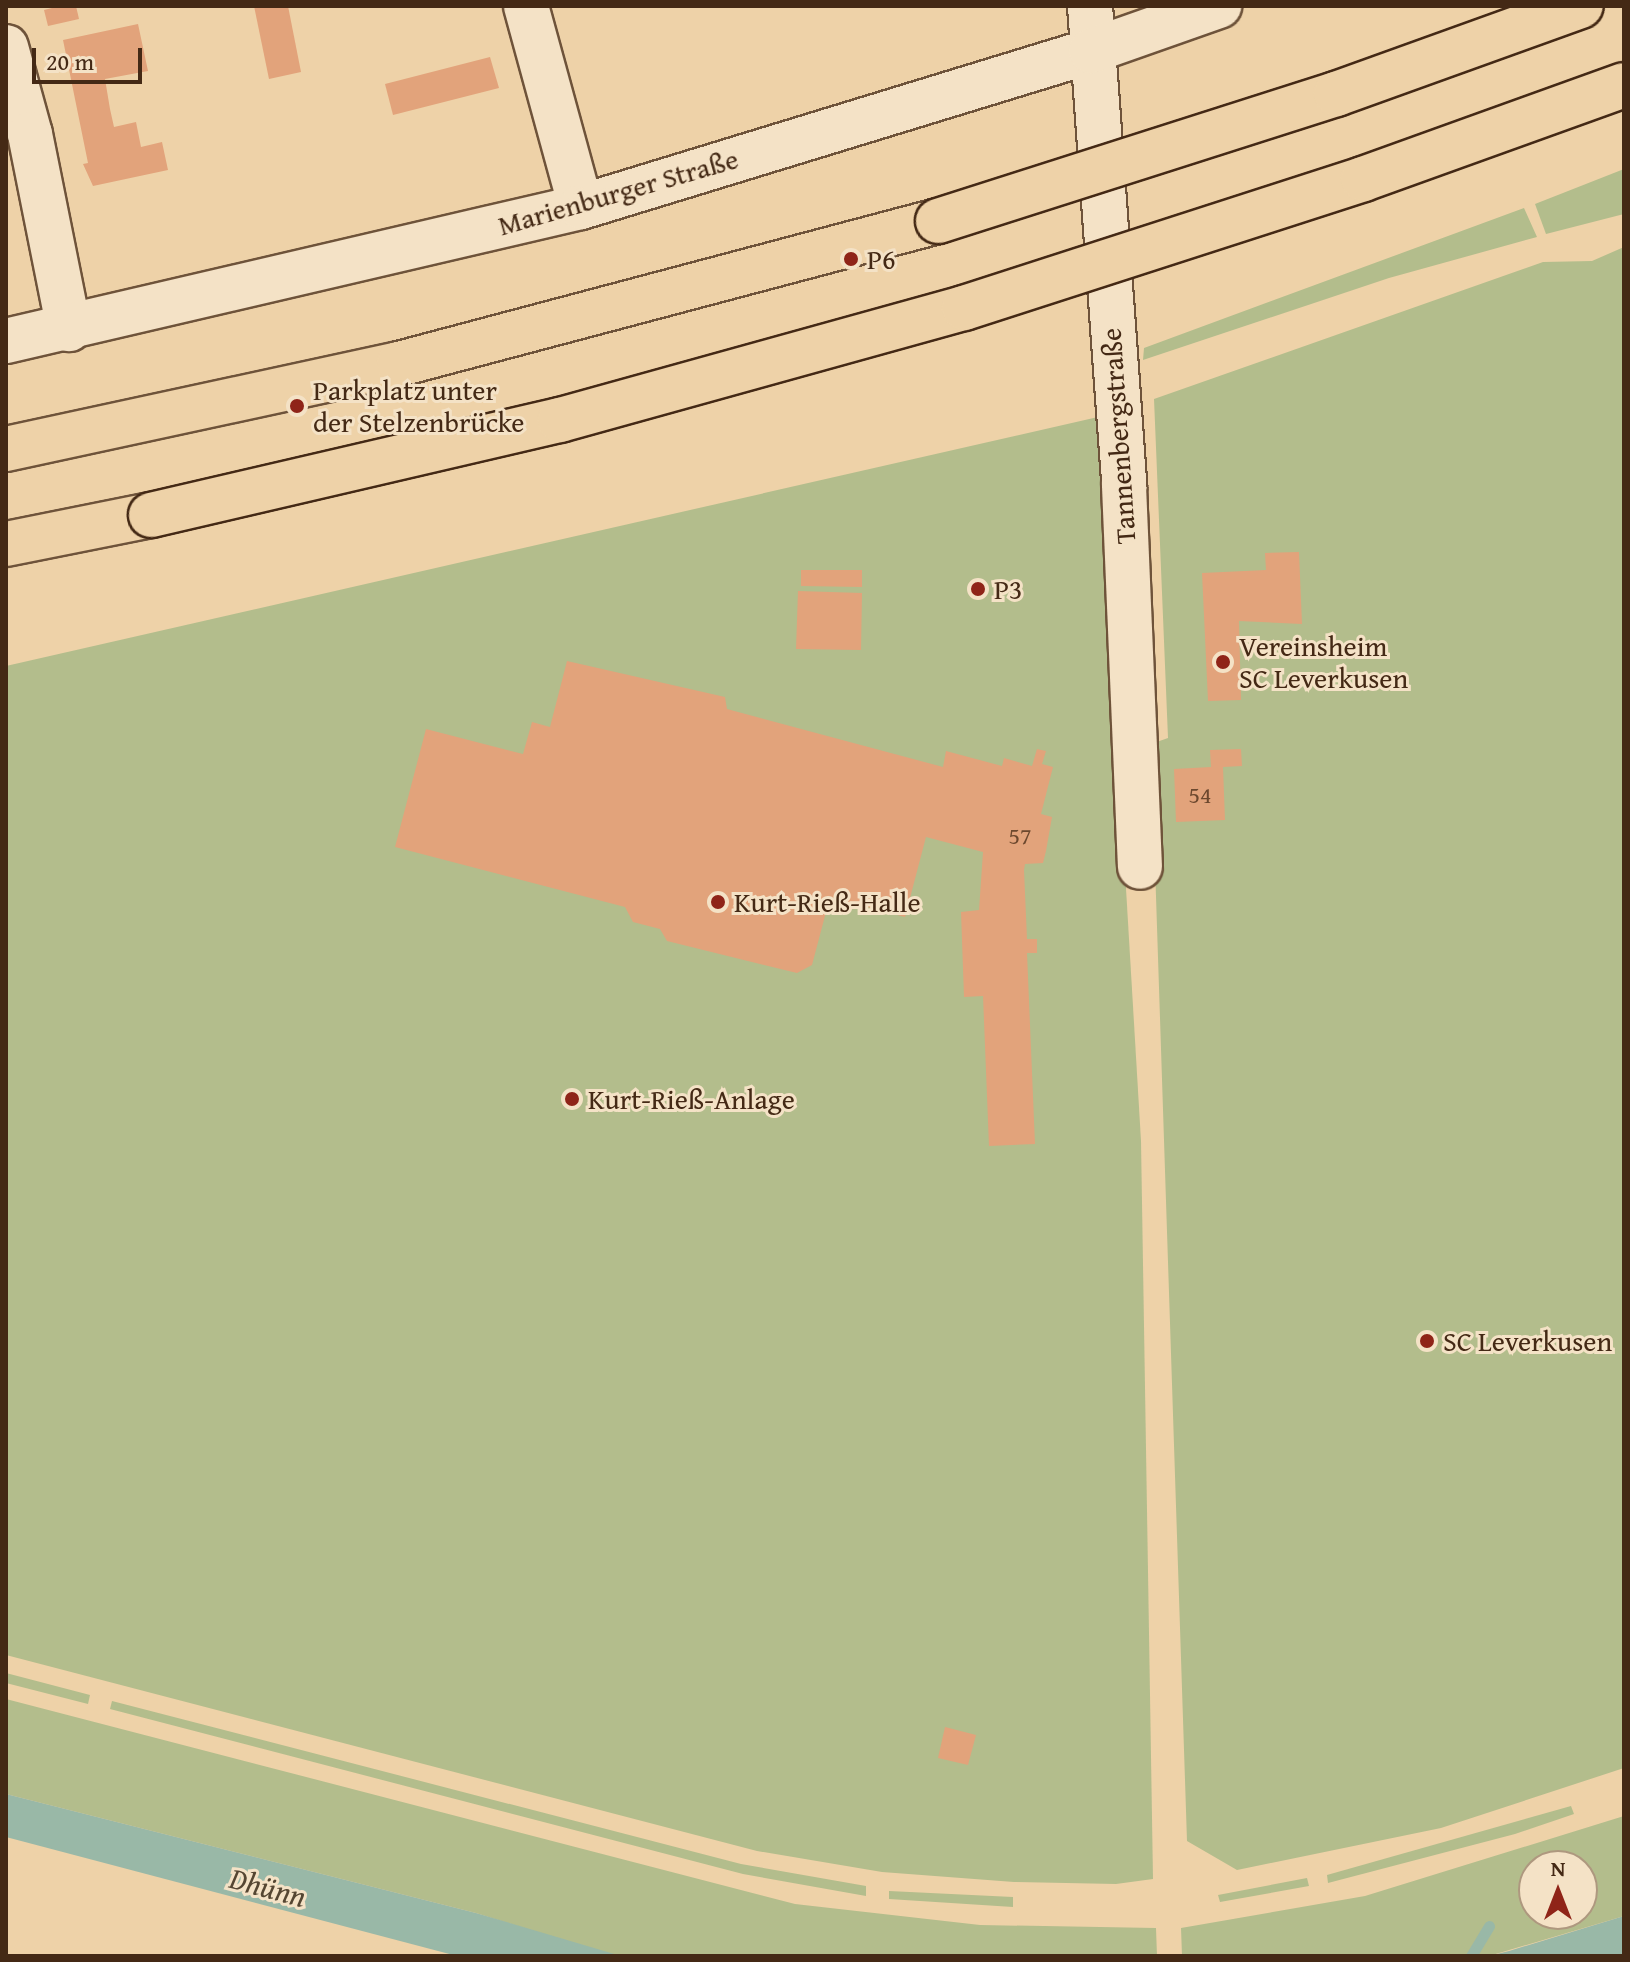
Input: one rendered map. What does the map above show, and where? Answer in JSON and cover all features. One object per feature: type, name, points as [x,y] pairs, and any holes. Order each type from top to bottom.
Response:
[{"type":"highway","points":[[6,449],[399,364],[774,268],[1152,155],[1581,6]]},
{"type":"highway","points":[[6,544],[356,470],[777,362],[1164,246],[1624,85]]},
{"type":"street","points":[[526,6],[581,207]]},
{"type":"street","name":"Tannenbergstraße","points":[[1090,6],[1124,486],[1140,867]]},
{"type":"street","name":"Marienburger Straße","points":[[6,341],[69,329],[581,207],[1091,51],[1219,6]]},
{"type":"street","points":[[6,47],[30,134],[69,329]]},
{"type":"green space","points":[[1624,169],[1624,214],[1546,234],[1535,204]]},
{"type":"green space","points":[[1524,208],[1537,237],[1389,278],[1143,360],[1144,348]]},
{"type":"green space","name":"SC Leverkusen","points":[[1624,247],[1624,1768],[1441,1828],[1237,1870],[1187,1841],[1151,744],[1168,738],[1154,399],[1543,262],[1592,261]]},
{"type":"green space","name":"Kurt-Rieß-Anlage","points":[[1098,417],[1141,1141],[1153,1879],[1116,1884],[1014,1882],[882,1872],[757,1851],[6,1655],[6,666]]},
{"type":"green space","points":[[6,1673],[90,1695],[88,1704],[6,1683]]},
{"type":"green space","points":[[6,1699],[795,1904],[980,1925],[1156,1928],[1157,1956],[621,1956],[594,1950],[476,1913],[6,1794]]},
{"type":"green space","points":[[112,1701],[741,1864],[866,1886],[866,1896],[743,1874],[110,1709]]},
{"type":"green space","points":[[1571,1806],[1574,1814],[1515,1834],[1328,1883],[1327,1875]]},
{"type":"green space","points":[[1624,1816],[1624,1916],[1598,1924],[1598,1850],[1518,1850],[1518,1930],[1577,1930],[1489,1956],[1182,1956],[1181,1928],[1365,1896]]},
{"type":"green space","points":[[1307,1878],[1309,1886],[1220,1902],[1218,1895]]},
{"type":"green space","points":[[889,1891],[1013,1897],[1013,1907],[889,1899]]},
{"type":"water","name":"Dhünn","points":[[6,1794],[476,1913],[621,1956],[457,1956],[6,1837]]},
{"type":"water","points":[[1624,1916],[1624,1956],[1489,1956],[1578,1930],[1598,1930],[1598,1924]]},
{"type":"building","points":[[76,6],[79,19],[48,26],[44,10]]},
{"type":"building","points":[[254,6],[288,6],[301,72],[269,79]]},
{"type":"building","points":[[138,24],[148,71],[105,79],[110,109],[114,127],[136,122],[141,147],[162,142],[168,170],[93,186],[83,164],[88,163],[63,40]]},
{"type":"building","points":[[490,57],[499,88],[393,115],[385,84]]},
{"type":"building","name":"Vereinsheim SC Leverkusen","points":[[1299,552],[1302,624],[1239,621],[1241,700],[1208,701],[1202,573],[1266,570],[1265,553]]},
{"type":"building","points":[[801,570],[862,570],[862,587],[801,586]]},
{"type":"building","points":[[798,591],[862,593],[861,650],[796,649]]},
{"type":"building","name":"Kurt-Rieß-Halle","points":[[567,661],[725,697],[727,709],[943,767],[946,751],[1002,766],[1004,758],[1032,766],[1037,749],[1046,751],[1042,764],[1053,767],[1041,814],[1052,817],[1046,851],[1043,863],[1025,864],[1024,870],[1027,939],[1037,939],[1037,953],[1027,953],[1035,1144],[989,1146],[983,996],[964,997],[961,912],[979,910],[983,852],[926,837],[905,917],[830,897],[812,965],[797,973],[667,941],[660,929],[633,922],[625,907],[395,847],[426,729],[523,754],[532,722],[550,727]]},
{"type":"building","points":[[1241,749],[1242,766],[1223,767],[1225,820],[1176,822],[1174,769],[1211,767],[1210,750]]},
{"type":"building","points":[[945,1727],[976,1735],[968,1765],[938,1758]]},
{"type":"waterway","points":[[1471,1956],[1489,1926]]},
{"type":"place","name":"P6","points":[[851,259]]},
{"type":"place","name":"Parkplatz unter der Stelzenbrücke","points":[[297,406]]},
{"type":"place","name":"P3","points":[[978,589]]},
{"type":"place","name":"Vereinsheim SC Leverkusen","points":[[1223,662]]},
{"type":"place","name":"Kurt-Rieß-Halle","points":[[718,902]]},
{"type":"place","name":"Kurt-Rieß-Anlage","points":[[572,1099]]},
{"type":"place","name":"SC Leverkusen","points":[[1427,1341]]}]
